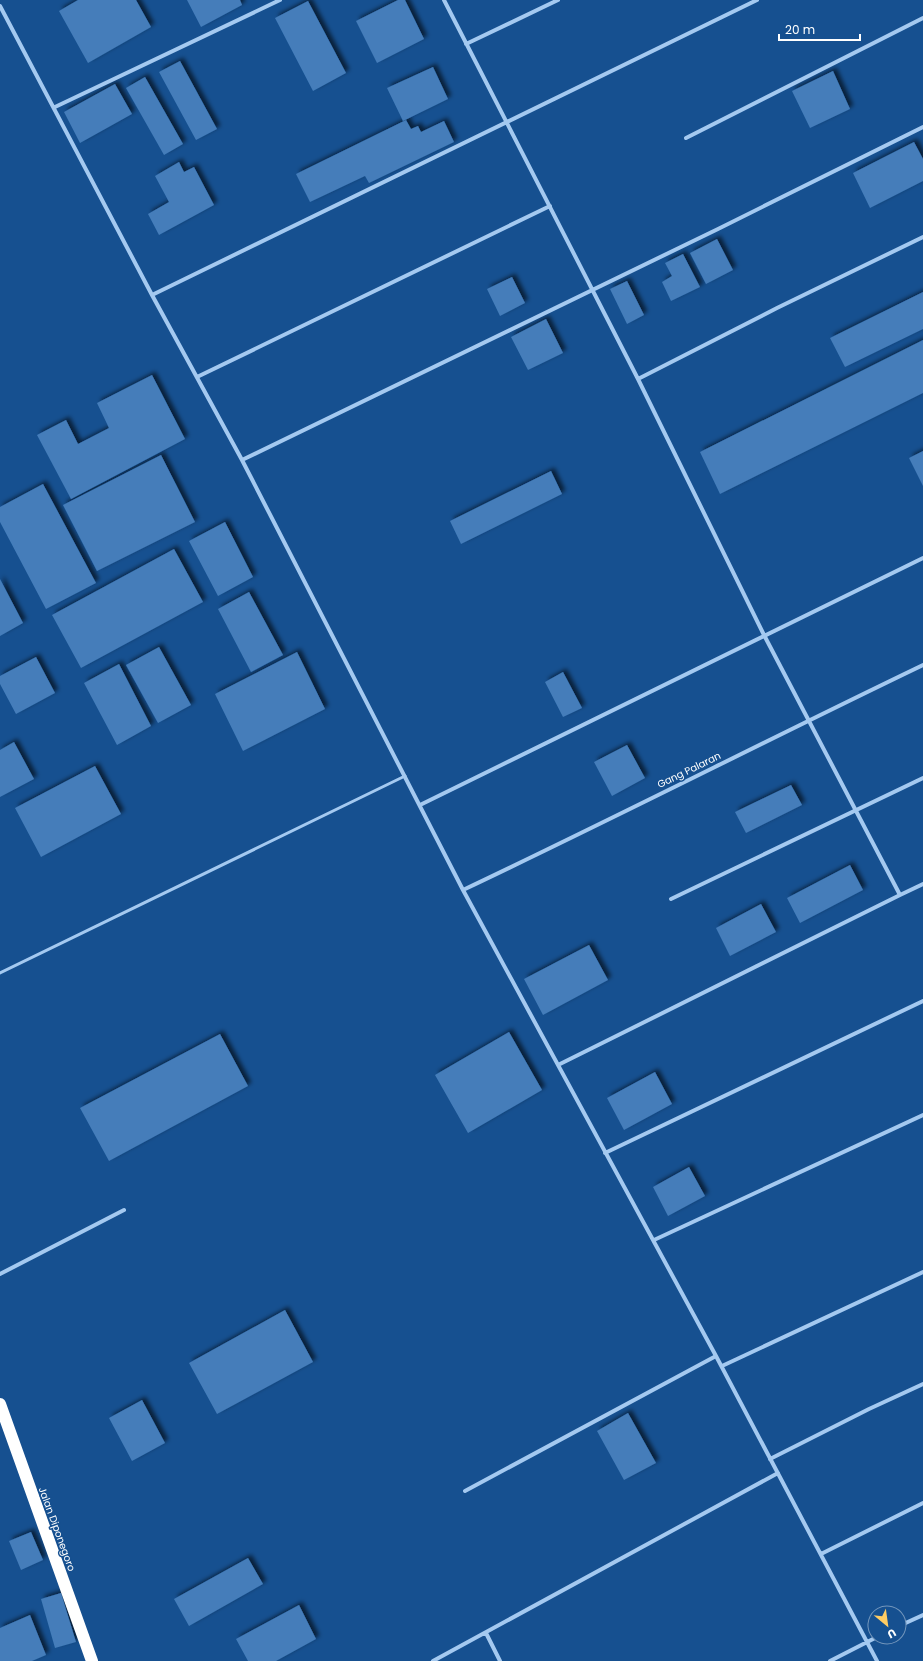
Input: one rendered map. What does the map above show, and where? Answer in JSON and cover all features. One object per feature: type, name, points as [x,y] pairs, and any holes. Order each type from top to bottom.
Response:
[{"type":"highway","name":"Jalan Diponegoro","points":[[0,1404],[92,1661]]},
{"type":"street","points":[[54,107],[280,0]]},
{"type":"street","points":[[444,0],[638,379],[764,635],[900,895]]},
{"type":"street","points":[[466,44],[558,0]]},
{"type":"street","points":[[152,295],[317,213],[757,0]]},
{"type":"street","points":[[0,6],[152,295],[242,460],[463,890],[722,1366],[877,1661]]},
{"type":"street","points":[[686,138],[923,18]]},
{"type":"street","points":[[242,460],[718,229],[923,127]]},
{"type":"street","points":[[197,377],[550,206]]},
{"type":"street","points":[[638,379],[777,308],[923,237]]},
{"type":"street","points":[[420,805],[923,558]]},
{"type":"street","name":"Gang Palaran","points":[[463,890],[549,850],[809,720],[923,665]]},
{"type":"street","points":[[671,899],[923,778]]},
{"type":"street","points":[[558,1064],[923,884]]},
{"type":"street","points":[[605,1152],[923,1001]]},
{"type":"street","points":[[654,1240],[923,1115]]},
{"type":"street","points":[[0,1274],[124,1210]]},
{"type":"street","points":[[722,1366],[923,1272]]},
{"type":"street","points":[[465,1491],[716,1356]]},
{"type":"street","points":[[770,1459],[869,1409],[923,1384]]},
{"type":"street","points":[[433,1661],[778,1473]]},
{"type":"street","points":[[821,1554],[923,1503]]},
{"type":"street","points":[[907,1622],[923,1615]]},
{"type":"street","points":[[486,1633],[500,1661]]},
{"type":"street","points":[[830,1661],[866,1642]]},
{"type":"lane","points":[[0,973],[405,776]]},
{"type":"building","points":[[78,0],[136,0],[151,27],[88,63],[59,11]]},
{"type":"building","points":[[187,0],[240,0],[242,5],[201,27]]},
{"type":"building","points":[[398,0],[405,0],[424,39],[377,63],[356,21]]},
{"type":"building","points":[[308,1],[346,73],[313,91],[275,18]]},
{"type":"building","points":[[180,61],[217,129],[196,140],[159,72]]},
{"type":"building","points":[[433,67],[448,99],[403,121],[387,88]]},
{"type":"building","points":[[833,71],[850,109],[810,128],[792,91]]},
{"type":"building","points":[[145,77],[183,144],[164,155],[126,88]]},
{"type":"building","points":[[115,84],[132,114],[80,143],[64,112]]},
{"type":"building","points":[[406,120],[411,129],[418,126],[421,132],[444,121],[454,142],[369,183],[365,176],[310,202],[296,174]]},
{"type":"building","points":[[914,142],[923,159],[923,181],[870,208],[853,173]]},
{"type":"building","points":[[179,162],[184,172],[194,167],[214,205],[159,235],[148,214],[169,202],[155,176]]},
{"type":"building","points":[[717,239],[733,270],[706,284],[690,253]]},
{"type":"building","points":[[683,254],[700,287],[671,301],[662,282],[672,276],[665,263]]},
{"type":"building","points":[[512,277],[525,303],[500,316],[487,289]]},
{"type":"building","points":[[627,281],[644,315],[627,324],[610,289]]},
{"type":"building","points":[[923,292],[923,329],[845,367],[830,338]]},
{"type":"building","points":[[546,319],[563,353],[528,370],[511,337]]},
{"type":"building","points":[[923,340],[923,393],[720,494],[700,452]]},
{"type":"building","points":[[152,375],[185,439],[71,499],[37,435],[66,420],[78,444],[109,428],[97,403]]},
{"type":"building","points":[[923,451],[923,486],[909,458]]},
{"type":"building","points":[[161,455],[195,522],[97,571],[63,505]]},
{"type":"building","points":[[551,471],[562,494],[461,544],[450,521]]},
{"type":"building","points":[[43,484],[96,583],[46,609],[0,522],[0,507]]},
{"type":"building","points":[[225,522],[253,577],[218,596],[189,541]]},
{"type":"building","points":[[174,549],[203,602],[81,668],[52,615]]},
{"type":"building","points":[[0,579],[23,623],[0,636]]},
{"type":"building","points":[[249,592],[283,655],[251,672],[218,609]]},
{"type":"building","points":[[159,647],[191,705],[158,723],[126,665]]},
{"type":"building","points":[[297,652],[325,709],[243,751],[215,694]]},
{"type":"building","points":[[36,657],[55,693],[16,714],[0,684],[0,676]]},
{"type":"building","points":[[119,664],[151,726],[117,745],[84,683]]},
{"type":"building","points":[[563,672],[582,708],[563,717],[545,682]]},
{"type":"building","points":[[14,742],[34,779],[0,797],[0,750]]},
{"type":"building","points":[[627,745],[645,778],[612,796],[594,762]]},
{"type":"building","points":[[95,766],[121,814],[41,857],[15,808]]},
{"type":"building","points":[[791,785],[802,805],[746,833],[735,812]]},
{"type":"building","points":[[850,865],[863,890],[800,923],[787,898]]},
{"type":"building","points":[[761,904],[776,932],[730,956],[716,928]]},
{"type":"building","points":[[589,945],[608,980],[543,1015],[524,979]]},
{"type":"building","points":[[509,1032],[542,1090],[468,1133],[435,1075]]},
{"type":"building","points":[[220,1034],[248,1086],[109,1161],[80,1108]]},
{"type":"building","points":[[655,1072],[672,1104],[624,1130],[607,1098]]},
{"type":"building","points":[[689,1167],[705,1196],[668,1216],[653,1187]]},
{"type":"building","points":[[285,1310],[313,1362],[217,1414],[189,1363]]},
{"type":"building","points":[[142,1400],[165,1443],[132,1461],[109,1418]]},
{"type":"building","points":[[628,1413],[656,1463],[624,1480],[597,1431]]},
{"type":"building","points":[[31,1532],[43,1560],[21,1570],[9,1541]]},
{"type":"building","points":[[248,1558],[263,1584],[189,1626],[174,1599]]},
{"type":"building","points":[[61,1593],[76,1642],[55,1648],[41,1599]]},
{"type":"building","points":[[299,1605],[316,1639],[276,1661],[248,1661],[236,1639]]},
{"type":"building","points":[[30,1615],[46,1655],[32,1661],[0,1661],[0,1628]]}]
